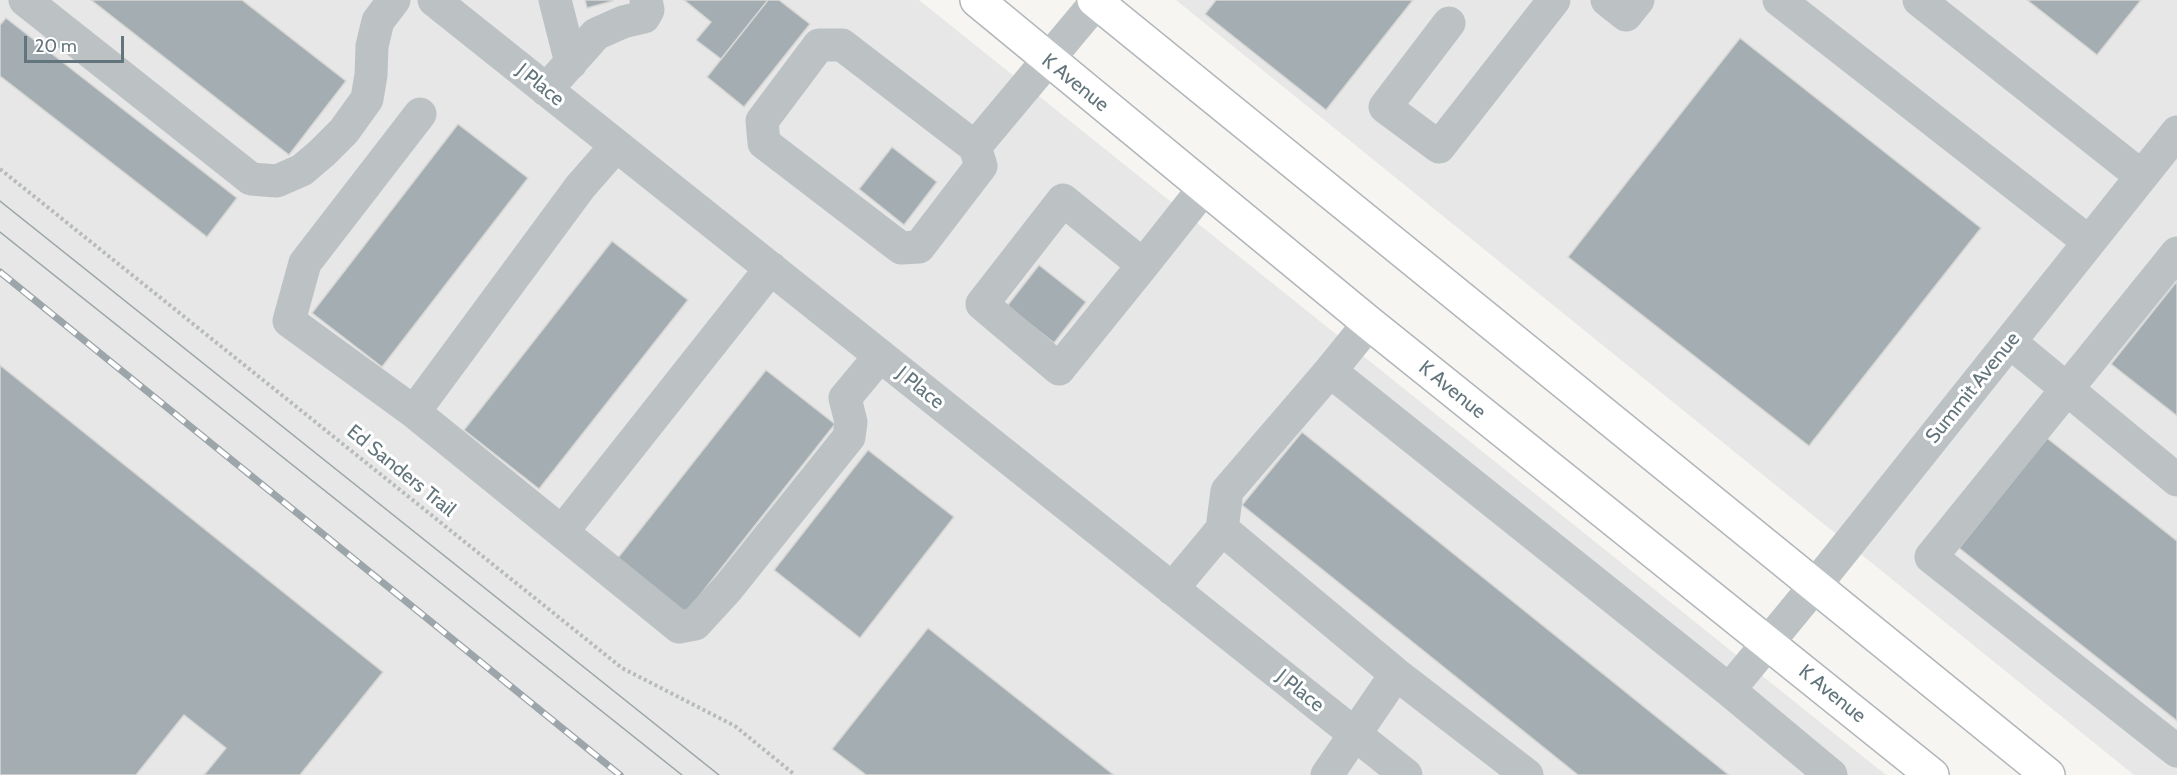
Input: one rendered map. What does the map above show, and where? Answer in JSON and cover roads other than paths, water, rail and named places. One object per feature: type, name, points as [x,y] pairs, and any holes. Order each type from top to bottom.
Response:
[{"type":"main road","name":"K Avenue","points":[[977,0],[1048,61],[1369,323],[1932,775]]},
{"type":"main road","points":[[1096,1],[2048,775]]},
{"type":"street","points":[[25,0],[251,179],[277,181],[302,170],[322,153],[344,131],[367,99],[372,46],[378,21],[394,0]]},
{"type":"street","name":"J Place","points":[[434,0],[615,147],[771,268],[1406,775]]},
{"type":"street","points":[[555,0],[571,63]]},
{"type":"street","points":[[546,90],[596,34],[623,22],[644,17],[648,10],[646,0]]},
{"type":"street","points":[[1449,23],[1385,107],[1439,147],[1554,0]]},
{"type":"street","points":[[1608,0],[1626,15],[1638,0]]},
{"type":"street","points":[[1779,0],[2089,242]]},
{"type":"street","points":[[1919,0],[2163,159]]},
{"type":"street","points":[[975,147],[1096,1]]},
{"type":"street","points":[[819,45],[842,45],[975,147],[981,166],[919,247],[901,248],[764,143],[762,121],[819,45]]},
{"type":"street","points":[[420,114],[305,263],[290,321],[414,412],[679,627],[695,624],[728,588],[849,437],[851,422],[845,398],[880,356]]},
{"type":"street","points":[[414,412],[580,187],[615,147]]},
{"type":"street","name":"Summit Avenue","points":[[1729,690],[2089,242],[2163,159]]},
{"type":"street","points":[[1143,264],[1063,200],[982,304],[1059,369],[1204,188]]},
{"type":"street","points":[[2177,253],[1931,557],[2177,751]]},
{"type":"street","points":[[562,532],[771,268]]},
{"type":"street","points":[[1172,588],[1222,529],[1227,491],[1369,323]]},
{"type":"street","points":[[2010,342],[2177,480]]},
{"type":"street","points":[[1330,371],[1729,690],[1831,775]]},
{"type":"street","points":[[1222,529],[1396,674],[1527,775]]},
{"type":"street","points":[[1327,775],[1356,736],[1396,674]]},
{"type":"tram line","points":[[0,201],[719,775]]},
{"type":"tram line","points":[[0,232],[682,775]]},
{"type":"railway","points":[[0,272],[620,775]]}]
